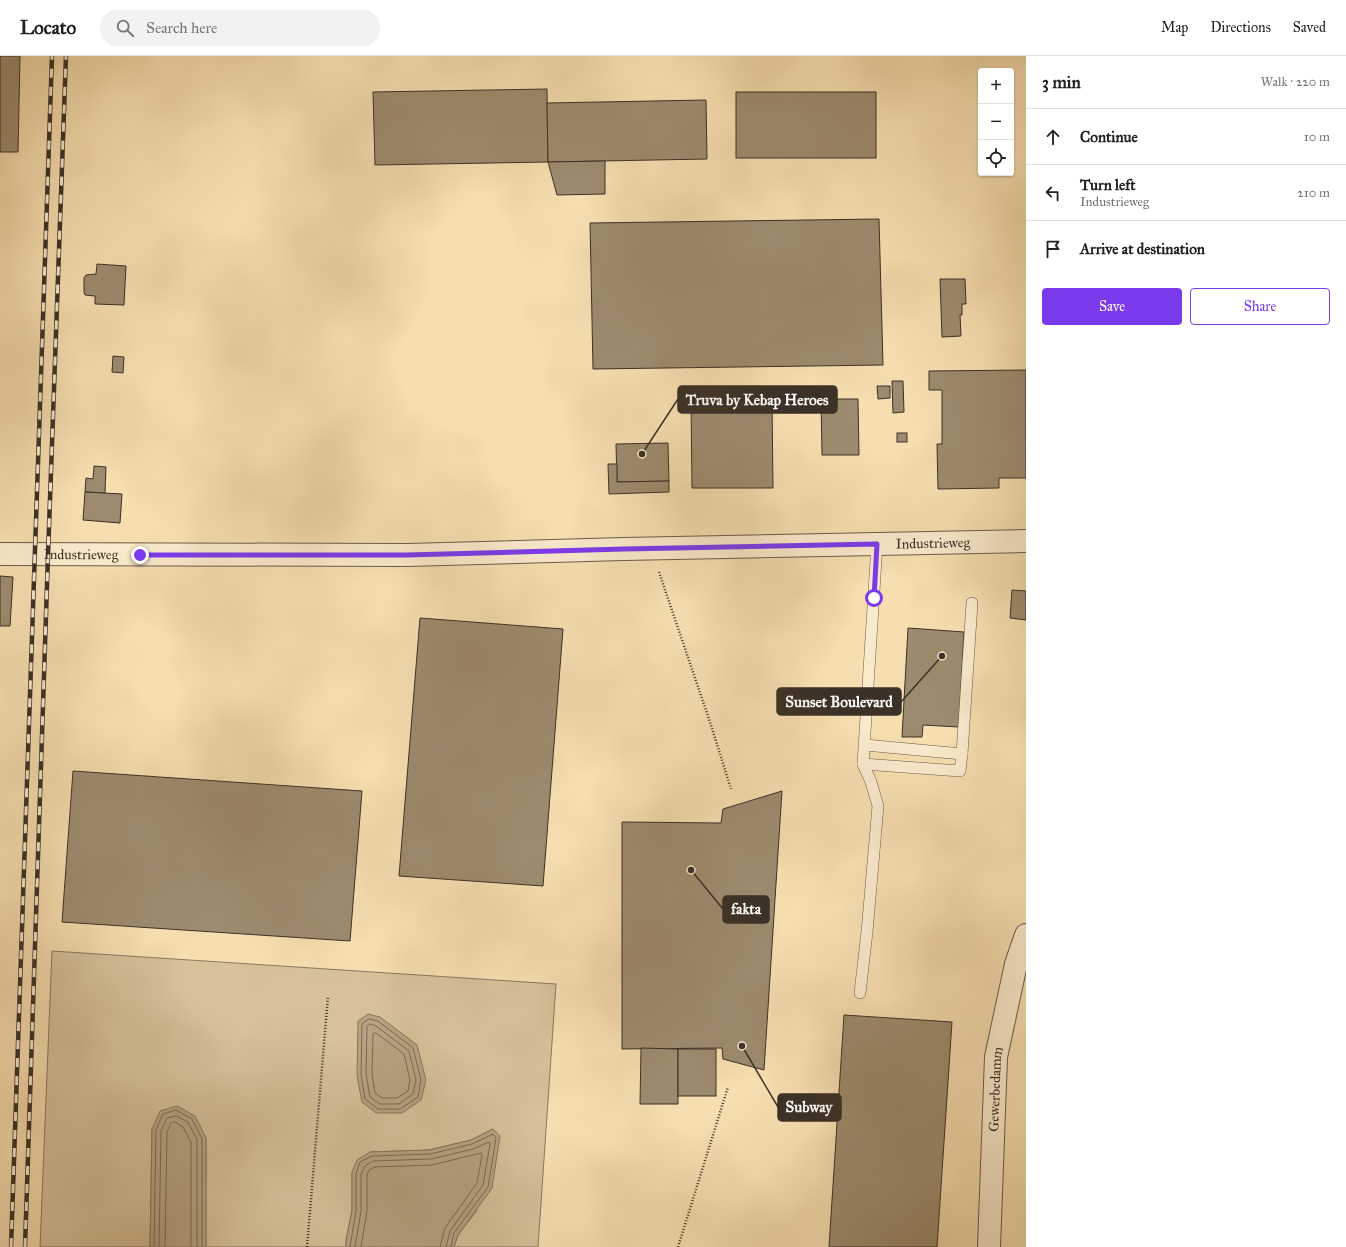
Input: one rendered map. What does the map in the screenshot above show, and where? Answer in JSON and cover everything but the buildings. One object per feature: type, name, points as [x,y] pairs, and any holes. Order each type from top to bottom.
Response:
[{"type":"street","name":"Industrieweg","points":[[0,554],[407,555],[1026,541]]},
{"type":"street","name":"Gewerbedamm","points":[[989,1247],[996,1057],[1016,964],[1026,935]]},
{"type":"lane","points":[[860,993],[878,806],[871,782],[863,764],[877,544]]},
{"type":"lane","points":[[863,764],[960,771],[972,603]]},
{"type":"lane","points":[[865,745],[962,754]]},
{"type":"path","points":[[651,549],[711,725],[731,789]]},
{"type":"path","points":[[307,1247],[328,996]]},
{"type":"path","points":[[678,1247],[728,1087]]},
{"type":"shaded area","points":[[52,951],[556,984],[538,1247],[454,1247],[458,1235],[476,1212],[493,1129],[471,1140],[429,1150],[370,1152],[352,1172],[352,1210],[346,1247],[206,1247],[206,1138],[152,1129],[150,1247],[40,1247]]},
{"type":"water","points":[[368,1014],[380,1017],[417,1045],[426,1080],[421,1100],[402,1113],[376,1113],[362,1102],[357,1075],[358,1021]]},
{"type":"water","points":[[177,1106],[195,1116],[206,1138],[206,1247],[150,1247],[152,1129],[160,1111]]},
{"type":"water","points":[[493,1129],[500,1136],[492,1188],[458,1235],[454,1247],[346,1247],[352,1210],[352,1172],[357,1160],[370,1152],[429,1150],[471,1140]]},
{"type":"railway","points":[[11,1247],[52,56]]},
{"type":"railway","points":[[25,1247],[66,56]]},
{"type":"place","name":"Truva by Kebap Heroes","points":[[642,454]]},
{"type":"place","name":"Sunset Boulevard","points":[[942,656]]},
{"type":"place","name":"fakta","points":[[691,870]]},
{"type":"place","name":"Subway","points":[[742,1046]]},
{"type":"route","points":[[140,555],[407,555],[877,544],[874,598]]}]
